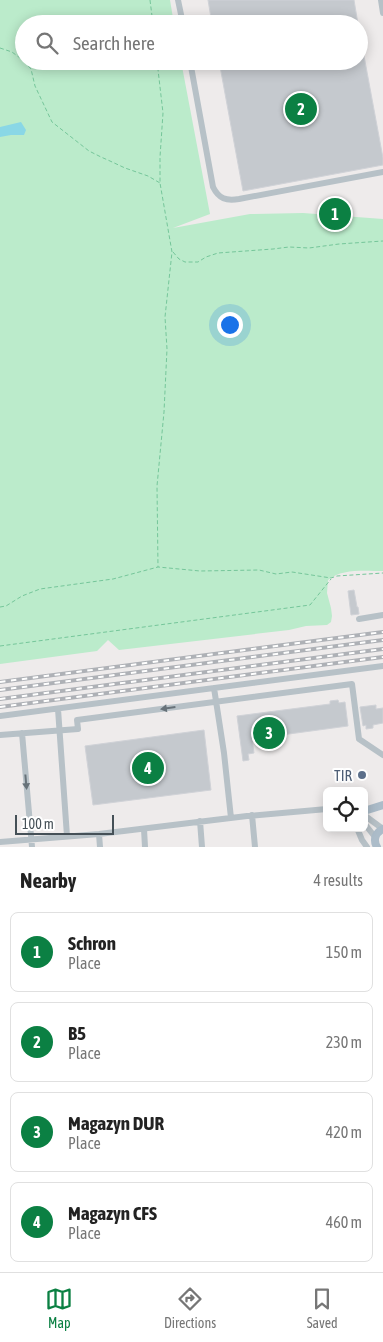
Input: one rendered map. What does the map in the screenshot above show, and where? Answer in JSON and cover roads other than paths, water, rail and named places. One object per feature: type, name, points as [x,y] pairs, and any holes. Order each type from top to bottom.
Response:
[{"type":"main road","points":[[368,810],[383,805]]},
{"type":"main road","points":[[377,847],[375,837],[383,828]]},
{"type":"lane","points":[[178,0],[181,15]]},
{"type":"lane","points":[[381,0],[383,13]]},
{"type":"lane","points":[[192,70],[213,187],[220,197],[225,200],[383,172]]},
{"type":"lane","points":[[359,619],[383,615]]},
{"type":"lane","points":[[0,716],[383,666]]},
{"type":"lane","points":[[0,735],[78,729],[77,720],[352,684],[359,739],[383,755]]},
{"type":"lane","points":[[214,688],[231,818]]},
{"type":"lane","points":[[58,708],[67,836]]},
{"type":"lane","points":[[22,733],[32,847]]},
{"type":"lane","points":[[0,842],[100,834],[252,815],[323,809]]},
{"type":"lane","points":[[252,815],[255,847]]},
{"type":"lane","points":[[368,818],[383,828]]},
{"type":"lane","points":[[200,821],[202,847]]},
{"type":"lane","points":[[368,828],[375,837]]},
{"type":"lane","points":[[144,829],[145,847]]},
{"type":"lane","points":[[359,832],[367,847]]},
{"type":"lane","points":[[100,834],[100,847]]},
{"type":"water","points":[[21,122],[26,130],[24,135],[0,137],[0,127]]},
{"type":"railway","points":[[0,682],[383,632]]},
{"type":"railway","points":[[0,690],[383,640]]},
{"type":"railway","points":[[0,699],[383,649]]},
{"type":"railway","points":[[0,707],[383,657]]},
{"type":"place","name":"B5","points":[[301,109]]},
{"type":"place","name":"Schron","points":[[335,214]]},
{"type":"place","name":"Magazyn DUR","points":[[269,733]]},
{"type":"place","name":"Magazyn CFS","points":[[148,768]]},
{"type":"place","name":"TIR","points":[[362,775]]}]
